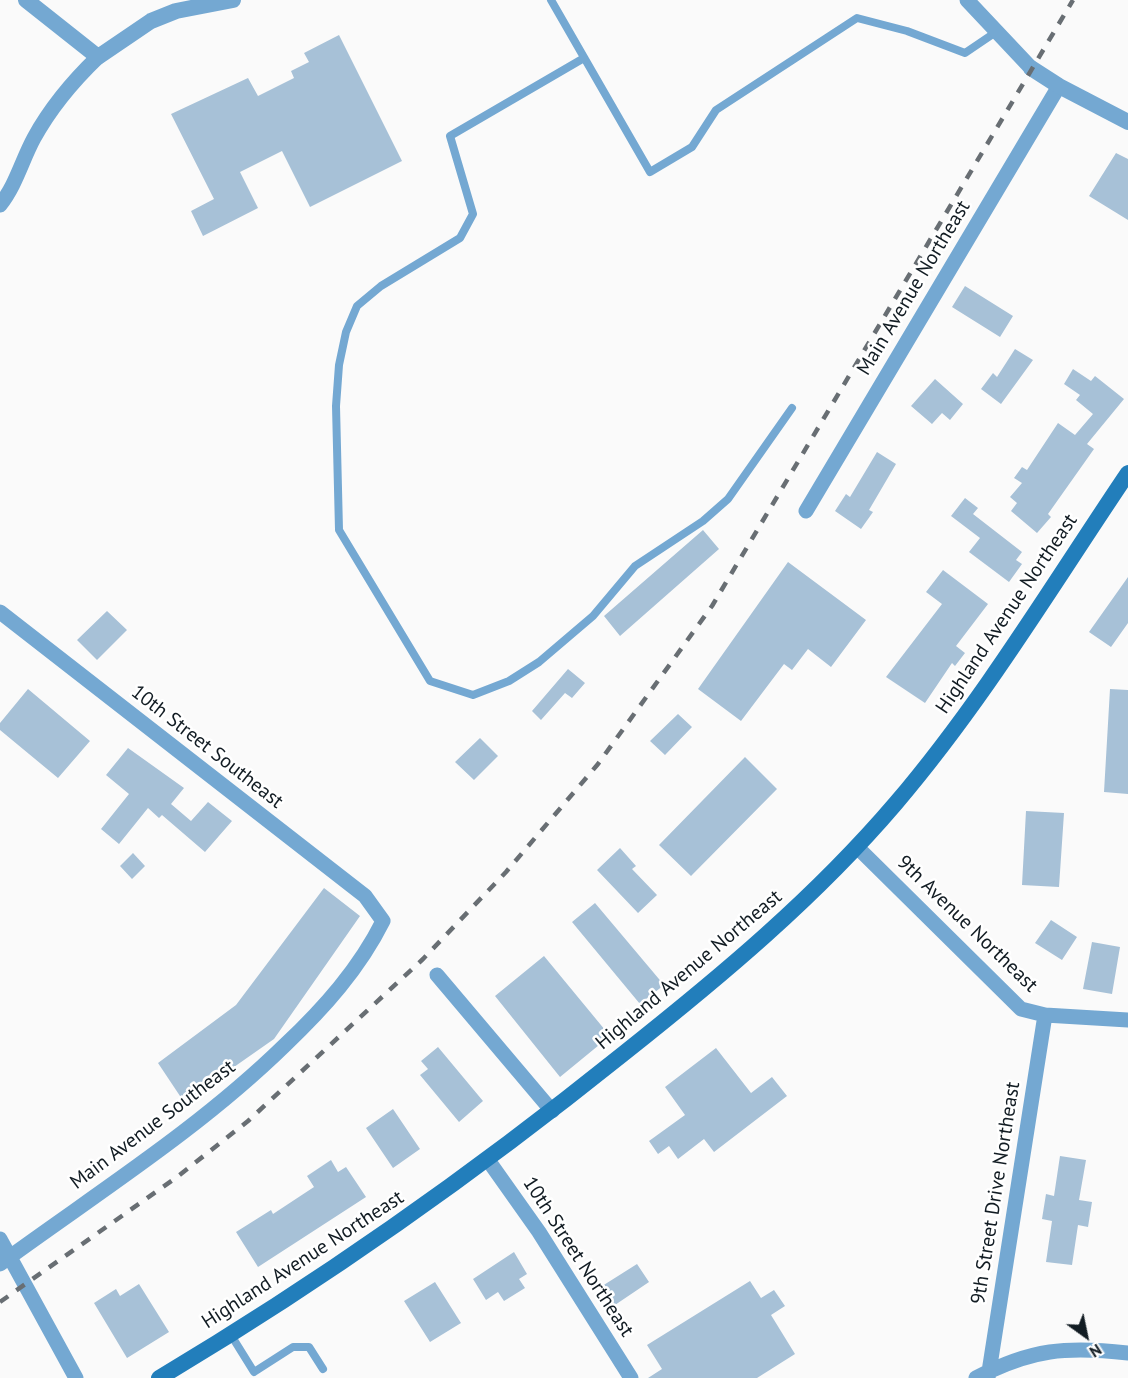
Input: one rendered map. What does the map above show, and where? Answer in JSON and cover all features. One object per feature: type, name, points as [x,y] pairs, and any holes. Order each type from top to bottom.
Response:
[{"type":"main road","name":"Highland Avenue Northeast","points":[[159,1378],[348,1258],[488,1160],[552,1112],[739,960],[807,897],[857,847],[921,772],[971,707],[1128,473]]},
{"type":"street","points":[[26,0],[98,57]]},
{"type":"street","points":[[0,205],[12,186],[34,138],[55,104],[98,57],[135,30],[180,5],[233,0]]},
{"type":"street","points":[[976,4],[996,32],[1031,68],[1059,86],[1128,122]]},
{"type":"street","name":"Main Avenue Northeast","points":[[806,511],[1059,86]]},
{"type":"street","name":"10th Street Southeast","points":[[0,612],[365,896],[383,921]]},
{"type":"street","name":"9th Avenue Northeast","points":[[857,847],[1021,1009],[1045,1015],[1128,1020]]},
{"type":"street","name":"Main Avenue Southeast","points":[[5,1260],[214,1110],[260,1069],[339,990],[368,951],[383,921]]},
{"type":"street","points":[[437,975],[552,1112]]},
{"type":"street","name":"9th Street Drive Northeast","points":[[985,1376],[1045,1015]]},
{"type":"street","name":"10th Street Northeast","points":[[488,1160],[539,1233],[631,1378]]},
{"type":"street","points":[[0,1239],[5,1260],[26,1286],[76,1378]]},
{"type":"street","points":[[985,1376],[1030,1354],[1053,1350],[1128,1353]]},
{"type":"lane","points":[[551,0],[650,172],[692,147],[716,110],[857,18],[907,31],[965,53],[996,32]]},
{"type":"lane","points":[[584,58],[450,136],[473,214],[460,238],[381,286],[357,306],[346,332],[339,365],[336,406],[339,530],[430,681],[473,695],[509,681],[540,662],[593,616],[636,566],[703,521],[728,499],[792,408]]},
{"type":"lane","points":[[230,1334],[253,1375],[293,1347],[309,1347],[323,1369]]},
{"type":"building","points":[[339,35],[402,161],[310,207],[282,151],[240,172],[258,208],[203,236],[191,211],[214,199],[171,114],[248,78],[258,96],[294,78],[291,71],[309,62],[304,53]]},
{"type":"building","points":[[1116,153],[1128,159],[1128,220],[1089,196]]},
{"type":"building","points":[[965,286],[1013,316],[1000,337],[952,307]]},
{"type":"building","points":[[1015,349],[1033,360],[1001,404],[981,389],[993,373],[997,377]]},
{"type":"building","points":[[1073,369],[1091,381],[1095,376],[1124,399],[1087,444],[1094,449],[1048,514],[1051,517],[1037,533],[1011,511],[1017,503],[1010,497],[1022,483],[1014,478],[1022,467],[1027,470],[1058,423],[1075,435],[1093,414],[1076,400],[1080,395],[1064,384]]},
{"type":"building","points":[[935,379],[963,404],[950,420],[942,413],[932,424],[911,406]]},
{"type":"building","points":[[877,452],[896,464],[869,510],[873,512],[861,529],[835,511],[846,494],[850,497]]},
{"type":"building","points":[[965,498],[978,508],[973,514],[1022,552],[1016,560],[1022,564],[1009,582],[969,552],[980,538],[951,516]]},
{"type":"building","points":[[703,530],[719,549],[620,636],[604,616]]},
{"type":"building","points":[[788,562],[866,620],[831,667],[808,649],[792,670],[784,664],[741,721],[698,689]]},
{"type":"building","points":[[943,570],[988,604],[956,646],[965,653],[955,666],[952,663],[925,703],[886,677],[942,604],[926,592]]},
{"type":"building","points":[[1128,577],[1128,623],[1111,647],[1089,632]]},
{"type":"building","points":[[107,611],[127,630],[97,660],[77,640]]},
{"type":"building","points":[[568,669],[585,683],[572,698],[565,693],[541,720],[532,711]]},
{"type":"building","points":[[28,689],[90,741],[58,778],[0,730],[0,723]]},
{"type":"building","points":[[1110,689],[1128,690],[1128,794],[1104,792]]},
{"type":"building","points":[[678,714],[692,727],[665,755],[650,741]]},
{"type":"building","points":[[480,738],[498,756],[474,780],[455,762]]},
{"type":"building","points":[[128,748],[184,788],[171,804],[191,821],[208,802],[232,821],[205,852],[162,815],[159,818],[148,808],[119,844],[101,829],[129,794],[106,775]]},
{"type":"building","points":[[745,757],[777,789],[691,876],[659,845]]},
{"type":"building","points":[[1026,811],[1064,813],[1059,887],[1022,885]]},
{"type":"building","points":[[620,848],[636,866],[632,869],[657,895],[638,913],[597,870]]},
{"type":"building","points":[[133,853],[145,866],[132,879],[120,866]]},
{"type":"building","points":[[324,888],[360,916],[274,1039],[184,1102],[158,1063],[236,1005]]},
{"type":"building","points":[[595,903],[664,985],[640,1004],[572,922]]},
{"type":"building","points":[[1051,920],[1077,937],[1062,960],[1035,943]]},
{"type":"building","points":[[1092,942],[1120,947],[1112,994],[1083,989]]},
{"type":"building","points":[[544,956],[610,1036],[560,1077],[495,996]]},
{"type":"building","points":[[438,1047],[483,1101],[459,1122],[420,1075],[428,1069],[421,1061]]},
{"type":"building","points":[[716,1048],[751,1093],[772,1077],[787,1096],[714,1152],[704,1139],[678,1159],[669,1146],[658,1154],[649,1141],[685,1115],[665,1087]]},
{"type":"building","points":[[393,1109],[420,1149],[393,1168],[366,1128]]},
{"type":"building","points":[[1060,1156],[1086,1160],[1079,1200],[1092,1202],[1088,1227],[1078,1225],[1072,1265],[1046,1262],[1052,1221],[1042,1219],[1046,1194],[1054,1196]]},
{"type":"building","points":[[331,1160],[338,1172],[346,1167],[366,1197],[258,1267],[236,1232],[271,1210],[273,1214],[314,1187],[307,1176]]},
{"type":"building","points":[[514,1252],[527,1274],[519,1279],[525,1288],[504,1301],[498,1292],[486,1300],[473,1279]]},
{"type":"building","points":[[637,1264],[649,1282],[612,1307],[599,1288]]},
{"type":"building","points":[[750,1281],[761,1298],[774,1290],[785,1306],[771,1315],[795,1354],[757,1378],[648,1378],[662,1369],[647,1345]]},
{"type":"building","points":[[435,1282],[461,1323],[430,1342],[404,1301]]},
{"type":"building","points":[[139,1284],[169,1332],[127,1358],[94,1303],[116,1289],[120,1296]]},
{"type":"railway","points":[[0,1302],[177,1177],[248,1121],[423,959],[506,872],[598,764],[712,606],[1073,0]]}]
